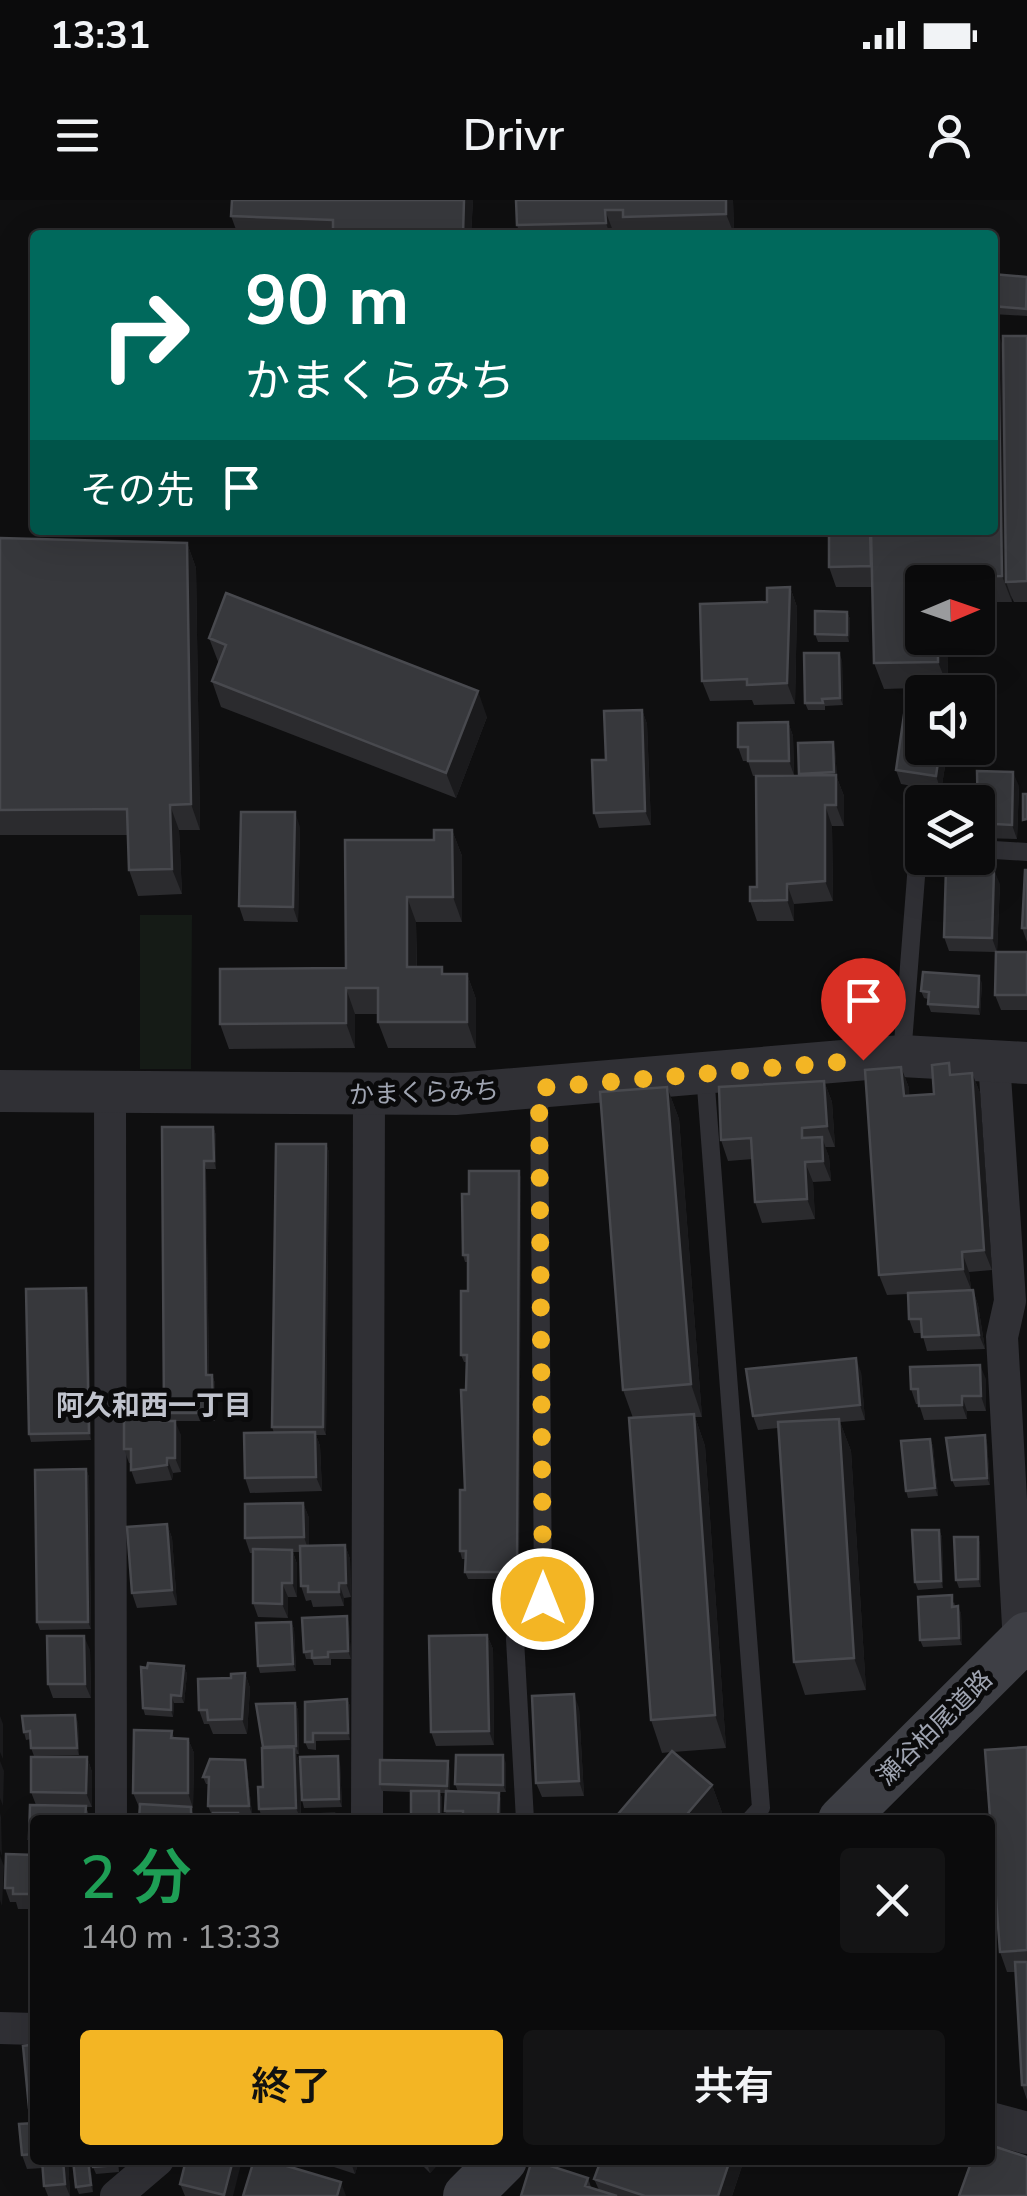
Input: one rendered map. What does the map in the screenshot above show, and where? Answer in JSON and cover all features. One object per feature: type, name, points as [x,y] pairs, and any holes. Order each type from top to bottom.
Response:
[{"type":"main road","name":"瀬谷柏尾道路","points":[[847,1815],[1023,1640]]},
{"type":"main road","points":[[467,2196],[497,2165]]},
{"type":"street","name":"かまくらみち","points":[[0,1091],[370,1096],[539,1088],[902,1056],[1011,1062]]},
{"type":"street","points":[[1011,1062],[1010,1301],[1002,1337],[1023,1640]]},
{"type":"street","points":[[110,1092],[111,1815]]},
{"type":"street","points":[[366,1815],[370,1096]]},
{"type":"street","points":[[0,2028],[30,2029]]},
{"type":"street","points":[[995,2124],[1027,2134]]},
{"type":"street","points":[[116,2196],[152,2165]]},
{"type":"lane","points":[[995,849],[1027,852]]},
{"type":"lane","points":[[902,1056],[916,875]]},
{"type":"lane","points":[[705,1074],[761,1808],[755,1815]]},
{"type":"lane","points":[[525,1815],[516,1639],[543,1599],[539,1088]]},
{"type":"shaded area","points":[[140,915],[192,915],[191,1069],[140,1069]]},
{"type":"building","points":[[232,200],[464,200],[463,230],[333,230],[333,220],[231,216]]},
{"type":"building","points":[[516,200],[726,200],[726,214],[623,217],[623,210],[605,210],[606,223],[517,225]]},
{"type":"building","points":[[998,275],[1027,277],[1026,309],[998,307]]},
{"type":"building","points":[[998,332],[1002,576],[995,576],[995,565],[905,565],[905,655],[938,655],[938,662],[874,663],[871,535],[998,535]]},
{"type":"building","points":[[1003,336],[1027,336],[1027,581],[1006,582]]},
{"type":"building","points":[[829,535],[870,535],[871,566],[829,567]]},
{"type":"building","points":[[0,538],[187,543],[191,804],[170,805],[172,869],[129,870],[127,809],[0,810]]},
{"type":"building","points":[[790,587],[787,683],[747,685],[747,679],[702,681],[700,604],[767,602],[767,588]]},
{"type":"building","points":[[226,593],[478,691],[446,773],[212,681],[226,645],[209,638]]},
{"type":"building","points":[[815,611],[847,612],[847,635],[815,634]]},
{"type":"building","points":[[804,653],[839,653],[840,698],[805,703]]},
{"type":"building","points":[[905,708],[905,765],[938,765],[936,776],[896,770]]},
{"type":"building","points":[[642,710],[645,811],[594,813],[592,760],[606,760],[604,711]]},
{"type":"building","points":[[788,722],[789,761],[748,761],[748,747],[738,747],[738,723]]},
{"type":"building","points":[[833,742],[834,772],[799,774],[798,743]]},
{"type":"building","points":[[977,771],[1013,772],[1012,825],[995,824],[995,785],[977,785]]},
{"type":"building","points":[[836,775],[836,805],[825,805],[825,881],[787,884],[787,900],[750,901],[750,887],[757,887],[756,776]]},
{"type":"building","points":[[1023,794],[1027,794],[1027,819],[1023,820]]},
{"type":"building","points":[[241,812],[295,812],[293,907],[239,906]]},
{"type":"building","points":[[434,830],[452,830],[453,897],[407,897],[407,967],[442,967],[442,974],[467,974],[467,1022],[378,1022],[378,988],[346,988],[346,1023],[220,1024],[220,969],[346,968],[345,840],[434,840]]},
{"type":"building","points":[[1025,870],[1027,928],[1022,928]]},
{"type":"building","points":[[946,875],[994,875],[992,938],[944,937]]},
{"type":"building","points":[[996,952],[1027,952],[1027,995],[995,995]]},
{"type":"building","points":[[923,972],[979,976],[978,1007],[928,1004],[929,992],[921,991]]},
{"type":"building","points":[[949,1063],[950,1075],[972,1073],[984,1250],[962,1252],[963,1269],[879,1275],[865,1070],[901,1067],[904,1096],[934,1094],[932,1065]]},
{"type":"building","points":[[824,1081],[827,1126],[802,1128],[802,1138],[822,1137],[823,1161],[805,1162],[807,1199],[755,1202],[751,1138],[721,1140],[719,1087]]},
{"type":"building","points":[[667,1087],[691,1384],[623,1390],[600,1092]]},
{"type":"building","points":[[162,1127],[213,1127],[214,1161],[204,1161],[206,1375],[212,1375],[213,1413],[164,1413]]},
{"type":"building","points":[[276,1144],[326,1144],[323,1427],[272,1427]]},
{"type":"building","points":[[469,1171],[519,1171],[517,1572],[465,1572],[466,1551],[460,1551],[460,1490],[465,1490],[461,1390],[466,1390],[467,1355],[461,1355],[461,1291],[468,1291],[462,1194],[469,1194]]},
{"type":"building","points":[[86,1288],[89,1433],[29,1434],[26,1289]]},
{"type":"building","points":[[973,1290],[979,1335],[922,1337],[921,1319],[909,1319],[908,1293]]},
{"type":"building","points":[[856,1358],[860,1405],[753,1416],[746,1369]]},
{"type":"building","points":[[980,1365],[981,1396],[962,1396],[962,1405],[919,1406],[918,1389],[911,1389],[910,1367]]},
{"type":"building","points":[[130,1412],[161,1412],[161,1421],[175,1421],[175,1458],[167,1458],[167,1465],[131,1470],[131,1449],[124,1449],[124,1418],[130,1417]]},
{"type":"building","points":[[694,1414],[715,1715],[651,1720],[629,1418]]},
{"type":"building","points":[[839,1419],[854,1658],[794,1662],[778,1422]]},
{"type":"building","points":[[315,1432],[316,1477],[245,1478],[244,1433]]},
{"type":"building","points":[[985,1435],[987,1478],[952,1480],[946,1438]]},
{"type":"building","points":[[930,1439],[935,1488],[906,1491],[901,1441]]},
{"type":"building","points":[[86,1469],[88,1622],[37,1622],[35,1470]]},
{"type":"building","points":[[303,1503],[304,1537],[245,1538],[245,1504]]},
{"type":"building","points":[[167,1524],[172,1590],[132,1593],[127,1527]]},
{"type":"building","points":[[912,1530],[939,1530],[941,1581],[915,1582]]},
{"type":"building","points":[[954,1537],[978,1537],[978,1579],[956,1580]]},
{"type":"building","points":[[345,1545],[346,1583],[339,1583],[339,1592],[308,1592],[308,1586],[301,1586],[300,1546]]},
{"type":"building","points":[[253,1549],[292,1550],[292,1583],[282,1583],[282,1604],[253,1603]]},
{"type":"building","points":[[952,1595],[952,1607],[958,1606],[959,1638],[920,1640],[918,1597]]},
{"type":"building","points":[[347,1616],[348,1651],[312,1658],[312,1651],[304,1652],[302,1618]]},
{"type":"building","points":[[291,1622],[293,1664],[258,1666],[256,1623]]},
{"type":"building","points":[[487,1635],[489,1731],[431,1732],[429,1636]]},
{"type":"building","points":[[47,1636],[84,1636],[85,1684],[48,1684]]},
{"type":"building","points":[[148,1663],[184,1666],[181,1696],[171,1695],[171,1710],[143,1708],[141,1667],[147,1668]]},
{"type":"building","points":[[245,1673],[242,1719],[208,1720],[207,1710],[199,1710],[198,1679],[231,1678],[231,1674]]},
{"type":"building","points":[[574,1694],[579,1781],[536,1783],[532,1696]]},
{"type":"building","points":[[347,1699],[348,1733],[313,1733],[313,1742],[305,1742],[305,1702]]},
{"type":"building","points":[[295,1703],[296,1746],[263,1747],[256,1704]]},
{"type":"building","points":[[75,1715],[77,1748],[31,1748],[30,1731],[24,1732],[22,1716]]},
{"type":"building","points":[[134,1730],[172,1731],[171,1738],[188,1739],[188,1793],[133,1793]]},
{"type":"building","points":[[294,1747],[296,1808],[259,1809],[262,1748]]},
{"type":"building","points":[[1027,1747],[1027,1950],[1000,1952],[995,1815],[990,1815],[985,1750]]},
{"type":"building","points":[[672,1751],[712,1785],[686,1815],[617,1815]]},
{"type":"building","points":[[456,1755],[503,1755],[503,1785],[455,1784]]},
{"type":"building","points":[[338,1756],[339,1799],[302,1800],[300,1757]]},
{"type":"building","points":[[31,1757],[87,1757],[86,1793],[31,1792]]},
{"type":"building","points":[[210,1759],[245,1760],[249,1806],[208,1806],[209,1777],[203,1777]]},
{"type":"building","points":[[380,1760],[448,1761],[447,1786],[380,1784]]},
{"type":"building","points":[[411,1791],[439,1791],[439,1815],[411,1815]]},
{"type":"building","points":[[446,1791],[499,1793],[498,1815],[445,1811]]},
{"type":"building","points":[[140,1804],[191,1807],[191,1815],[139,1815]]},
{"type":"building","points":[[30,1805],[86,1806],[85,1815],[30,1815],[29,1839]]},
{"type":"building","points":[[6,1854],[30,1855],[30,1894],[13,1894],[13,1888],[5,1888]]},
{"type":"building","points":[[1015,1962],[1027,1962],[1027,2085],[1022,2085]]},
{"type":"building","points":[[30,2045],[30,2108],[29,2108],[23,2046]]},
{"type":"building","points":[[30,2123],[30,2154],[22,2155],[19,2124]]},
{"type":"building","points":[[995,2147],[1027,2157],[1027,2196],[959,2196],[970,2165],[995,2165]]},
{"type":"building","points":[[42,2165],[63,2165],[65,2184],[44,2186]]},
{"type":"building","points":[[74,2165],[89,2165],[91,2185],[76,2187]]},
{"type":"building","points":[[185,2165],[232,2165],[224,2195],[180,2184]]},
{"type":"building","points":[[252,2165],[287,2165],[341,2182],[337,2196],[243,2196]]},
{"type":"building","points":[[530,2165],[548,2165],[588,2178],[585,2186],[617,2196],[521,2196]]},
{"type":"building","points":[[599,2165],[728,2165],[718,2196],[645,2196],[594,2179]]},
{"type":"district","name":"阿久和西一丁目","points":[[154,1406]]},
{"type":"route","points":[[543,1599],[539,1088],[863,1060]]}]
